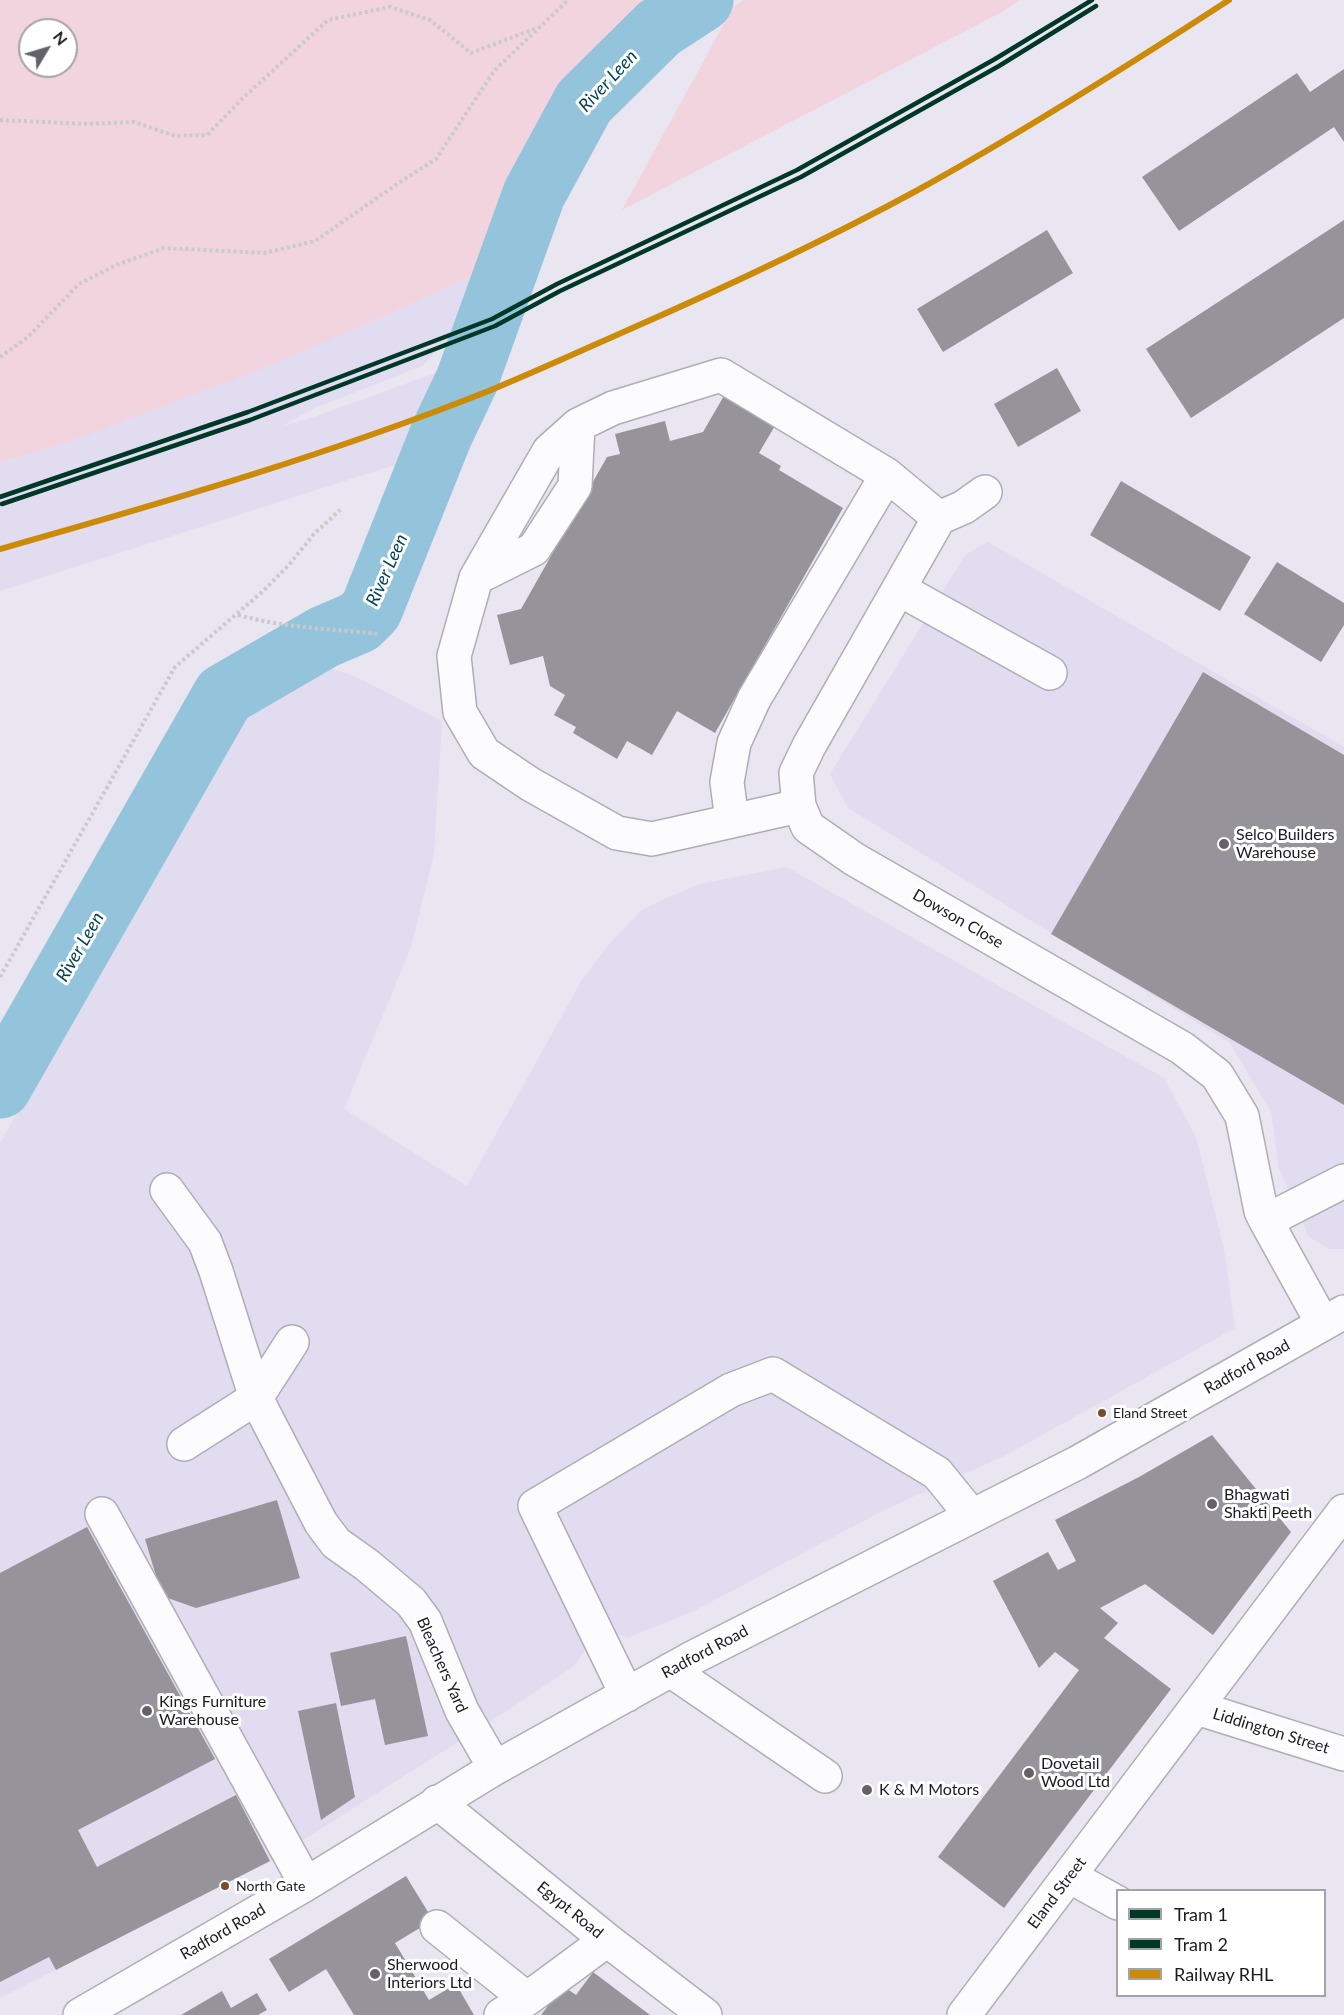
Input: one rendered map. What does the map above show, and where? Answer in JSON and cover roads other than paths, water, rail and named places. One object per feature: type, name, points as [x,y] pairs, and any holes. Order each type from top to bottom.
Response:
[{"type":"street","points":[[798,806],[652,839],[617,833],[530,783],[484,753],[460,712],[454,656],[476,579],[549,451],[578,425],[613,408],[721,375],[887,475],[939,518],[964,507],[985,492]]},
{"type":"street","points":[[732,821],[727,782],[734,742],[754,699],[887,475]]},
{"type":"street","name":"Dowson Close","points":[[939,518],[809,746],[796,773],[798,806],[808,827],[854,859],[1182,1048],[1217,1075],[1242,1116],[1254,1178],[1266,1221],[1334,1318]]},
{"type":"street","points":[[899,589],[1050,674]]},
{"type":"street","points":[[1266,1221],[1344,1181]]},
{"type":"street","name":"Bleachers Yard","points":[[167,1190],[205,1242],[256,1398],[321,1523],[336,1543],[367,1565],[411,1602],[425,1621],[462,1711],[495,1768]]},
{"type":"street","name":"Radford Road","points":[[94,2012],[437,1802],[670,1670],[1077,1463],[1334,1318]]},
{"type":"street","points":[[184,1444],[256,1398],[292,1342]]},
{"type":"street","points":[[627,1695],[535,1506],[731,1390],[773,1374],[937,1473],[972,1516]]},
{"type":"street","name":"Eland Street","points":[[964,2015],[1344,1511]]},
{"type":"street","points":[[102,1514],[306,1884]]},
{"type":"street","points":[[670,1670],[825,1776]]},
{"type":"street","name":"Liddington Street","points":[[1197,1708],[1344,1754]]},
{"type":"street","name":"Egypt Road","points":[[437,1802],[607,1940],[705,2015]]},
{"type":"street","points":[[1069,1876],[1116,1902]]},
{"type":"street","points":[[437,1928],[514,2007],[607,1940]]},
{"type":"waterway","name":"River Leen","points":[[0,1087],[224,695],[324,637],[359,622],[371,610],[441,435],[467,380],[534,194],[584,102],[659,28],[702,0]]},
{"type":"tram line","name":"1","points":[[0,497],[248,412],[492,319],[557,284],[797,170],[995,59],[1092,0]]},
{"type":"tram line","name":"2","points":[[2,504],[250,420],[495,326],[560,291],[801,177],[999,66],[1096,6]]},
{"type":"rail line","name":"RHL","points":[[0,549],[186,495],[370,435],[491,390],[665,314],[809,246],[916,191],[996,146],[1229,0]]},
{"type":"place","name":"Selco Builders Warehouse","points":[[1224,844]]},
{"type":"place","name":"Eland Street","points":[[1102,1413]]},
{"type":"place","name":"Bhagwati Shakti Peeth","points":[[1212,1504]]},
{"type":"place","name":"Kings Furniture Warehouse","points":[[147,1711]]},
{"type":"place","name":"Dovetail Wood Ltd","points":[[1029,1773]]},
{"type":"place","name":"K & M Motors","points":[[867,1790]]},
{"type":"place","name":"North Gate","points":[[225,1886]]},
{"type":"place","name":"Sherwood Interiors Ltd","points":[[375,1974]]}]
